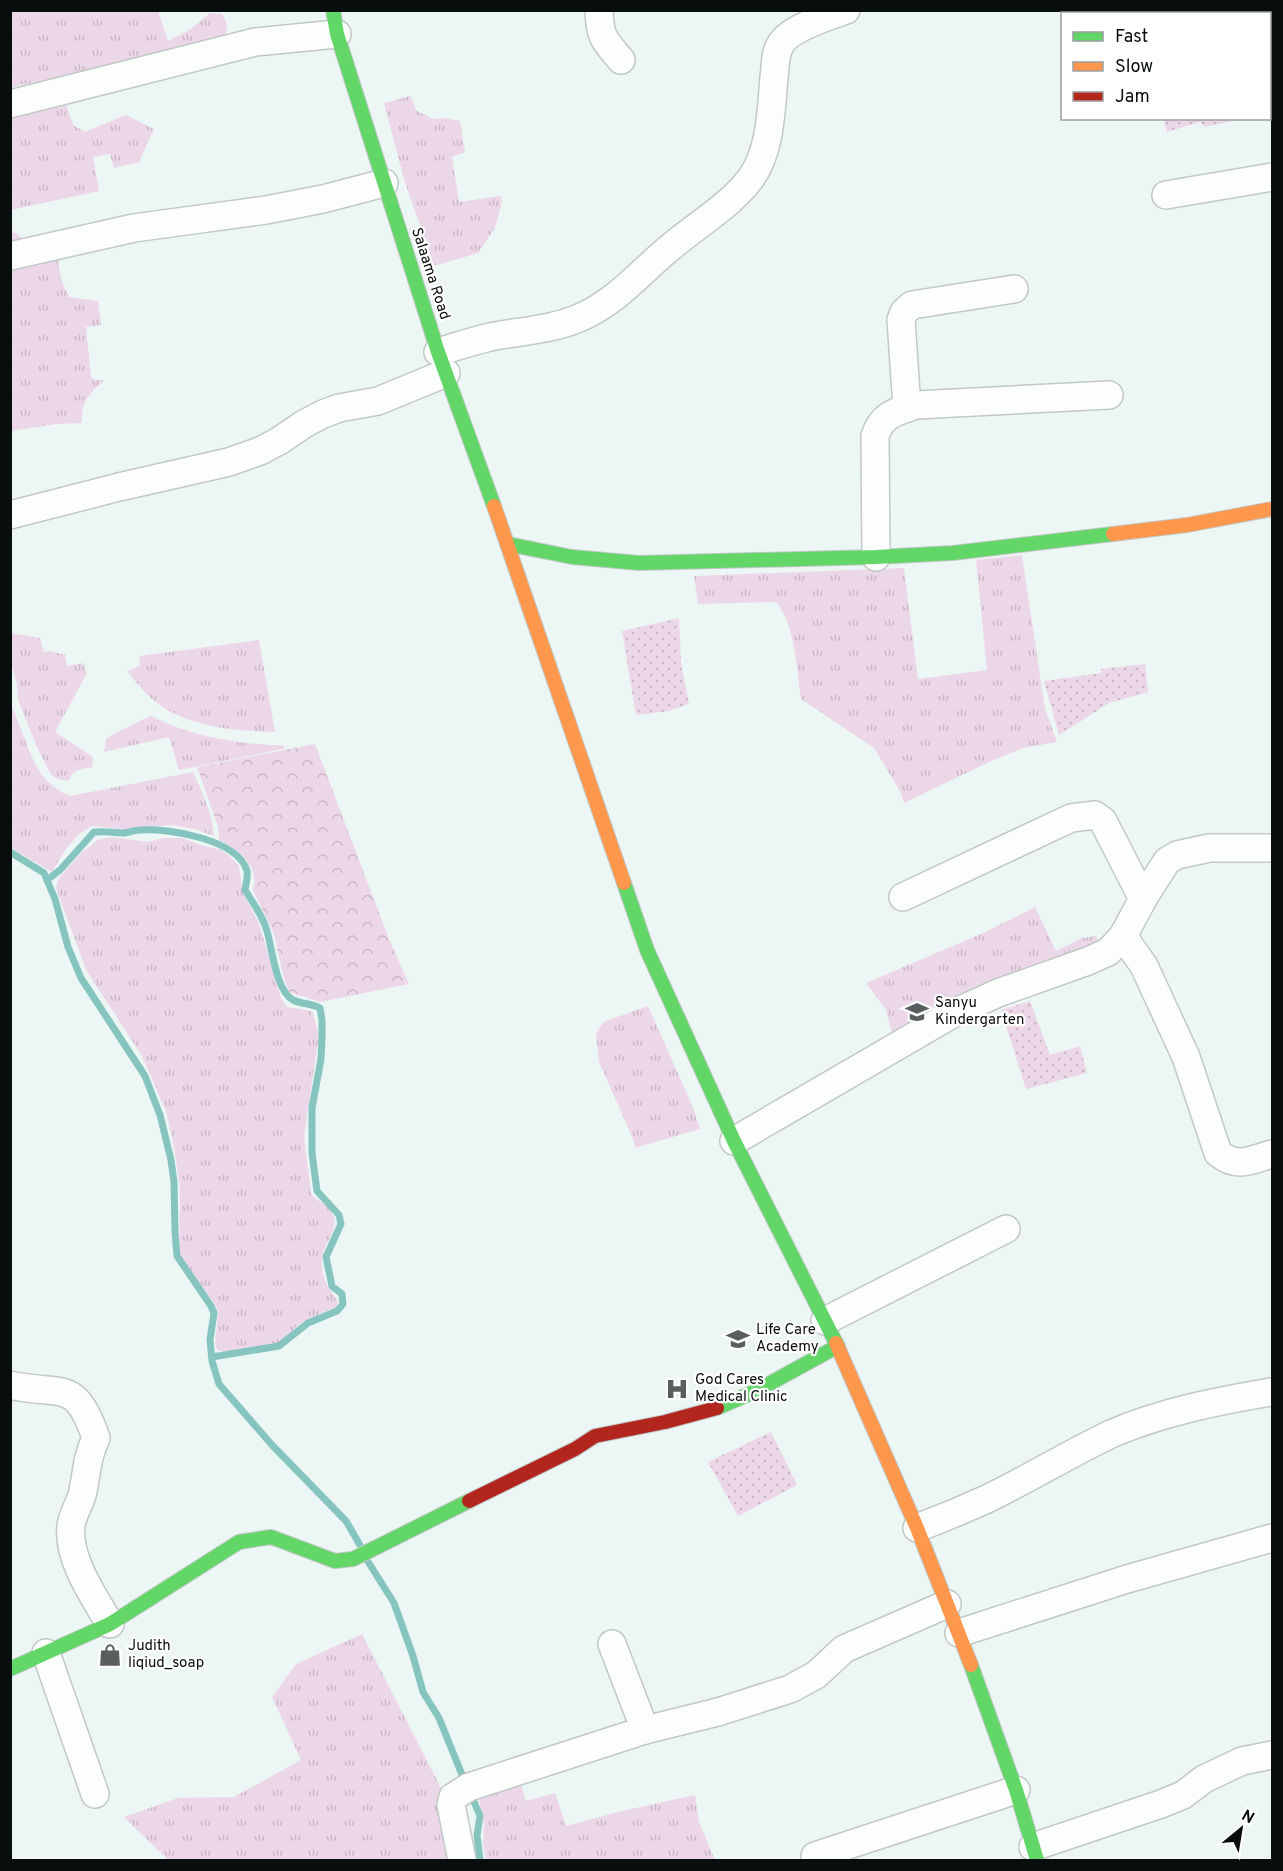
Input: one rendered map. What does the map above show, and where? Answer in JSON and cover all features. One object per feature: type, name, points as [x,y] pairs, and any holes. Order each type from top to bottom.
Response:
[{"type":"main road","name":"Salaama Road","points":[[335,22],[442,363],[508,544],[647,950],[734,1141],[838,1346],[917,1528],[959,1633],[1016,1790],[1035,1854]]},
{"type":"main road","points":[[508,544],[572,557],[639,563],[876,557],[953,553],[1187,525],[1272,509]]},
{"type":"main road","points":[[10,1669],[110,1624],[239,1542],[271,1537],[335,1561],[353,1559],[575,1449],[595,1436],[665,1422],[716,1408],[756,1391],[838,1346]]},
{"type":"street","points":[[599,10],[599,28],[603,39],[621,60]]},
{"type":"street","points":[[10,515],[229,462],[260,451],[323,414],[339,408],[378,401],[489,338],[555,326],[579,318],[598,308],[734,196],[752,177],[763,153],[769,129],[776,53],[783,40],[798,30],[846,10]]},
{"type":"street","points":[[10,104],[335,22]]},
{"type":"street","points":[[1166,195],[1272,177]]},
{"type":"street","points":[[10,256],[134,228],[266,210],[323,199],[384,183]]},
{"type":"street","points":[[907,408],[901,338],[901,320],[904,312],[912,305],[1014,289]]},
{"type":"street","points":[[876,557],[875,436],[883,419],[916,405],[1109,395]]},
{"type":"street","points":[[903,897],[1071,818],[1095,815],[1103,820],[1143,899]]},
{"type":"street","points":[[734,1141],[954,1013],[998,993],[1108,952],[1123,936],[1167,861],[1177,855],[1209,848],[1272,848]]},
{"type":"street","points":[[1123,936],[1144,966],[1186,1057],[1218,1153],[1227,1161],[1240,1163],[1272,1154]]},
{"type":"street","points":[[825,1321],[1006,1229]]},
{"type":"street","points":[[10,1385],[51,1389],[68,1394],[81,1404],[89,1417],[96,1438],[87,1459],[82,1494],[71,1526],[71,1544],[84,1579],[110,1624]]},
{"type":"street","points":[[917,1528],[989,1498],[1111,1434],[1139,1423],[1228,1400],[1271,1392]]},
{"type":"street","points":[[959,1633],[1127,1579],[1272,1538]]},
{"type":"street","points":[[462,1860],[451,1805],[453,1797],[469,1786],[645,1730],[718,1712],[790,1689],[816,1675],[844,1649],[947,1604]]},
{"type":"street","points":[[612,1644],[645,1730]]},
{"type":"street","points":[[46,1653],[95,1794]]},
{"type":"street","points":[[1035,1854],[1183,1795],[1204,1779],[1242,1761],[1272,1755]]},
{"type":"street","points":[[814,1856],[1016,1790]]},
{"type":"green space","points":[[11,11],[158,11],[168,41],[191,29],[210,13],[222,14],[227,24],[226,37],[107,67],[11,87]]},
{"type":"green space","points":[[410,96],[417,111],[433,119],[445,118],[460,121],[465,152],[452,157],[459,202],[500,196],[502,201],[495,228],[478,253],[434,266],[404,179],[384,103]]},
{"type":"green space","points":[[65,102],[73,125],[85,132],[126,115],[154,129],[139,162],[114,168],[110,154],[93,157],[99,191],[11,210],[10,116]]},
{"type":"green space","points":[[1163,120],[1236,120],[1205,127],[1200,122],[1167,132]]},
{"type":"green space","points":[[11,231],[26,242],[57,257],[62,282],[69,297],[98,301],[101,325],[86,327],[91,377],[94,380],[104,380],[87,398],[82,423],[57,424],[11,431]]},
{"type":"green space","points":[[1022,555],[1045,709],[1057,742],[1023,748],[904,803],[901,793],[874,748],[801,699],[791,635],[776,602],[698,604],[694,576],[904,568],[918,679],[987,670],[976,560]]},
{"type":"green space","points":[[679,618],[681,663],[689,704],[669,711],[636,715],[622,631]]},
{"type":"green space","points":[[10,633],[40,638],[44,652],[50,651],[65,655],[67,666],[83,663],[87,673],[55,732],[93,757],[92,767],[75,772],[69,781],[51,775],[18,700],[17,684],[11,663]]},
{"type":"green space","points":[[259,640],[275,732],[227,729],[179,716],[152,699],[127,671],[140,666],[139,656]]},
{"type":"green space","points":[[1145,664],[1148,692],[1109,703],[1059,735],[1044,681],[1101,673],[1101,669]]},
{"type":"green space","points":[[10,703],[36,764],[46,780],[57,789],[70,796],[193,772],[209,811],[214,836],[195,829],[172,825],[123,829],[92,826],[79,834],[66,849],[52,872],[11,848]]},
{"type":"green space","points":[[151,716],[183,729],[216,738],[285,746],[283,749],[179,770],[169,737],[104,752],[106,739]]},
{"type":"green space","points":[[315,744],[389,939],[409,984],[320,1002],[289,992],[274,934],[253,890],[253,873],[240,853],[219,840],[218,827],[197,767]]},
{"type":"green space","points":[[113,837],[148,842],[163,838],[183,838],[221,850],[229,855],[239,866],[243,893],[259,923],[281,998],[287,1007],[312,1011],[319,1035],[304,1136],[311,1193],[328,1207],[333,1215],[333,1230],[323,1253],[322,1265],[326,1282],[338,1302],[336,1307],[297,1326],[279,1343],[232,1351],[218,1351],[215,1345],[218,1311],[179,1252],[180,1189],[167,1114],[142,1056],[86,970],[56,888],[59,878],[81,853],[98,840]]},
{"type":"green space","points":[[1035,907],[1056,951],[1082,938],[1095,936],[1107,948],[892,1034],[886,1010],[866,983],[981,934]]},
{"type":"green space","points":[[1030,1001],[1050,1055],[1080,1046],[1087,1073],[1026,1089],[1001,1010]]},
{"type":"green space","points":[[648,1006],[692,1105],[700,1129],[635,1148],[599,1062],[596,1034],[603,1022]]},
{"type":"green space","points":[[771,1432],[797,1485],[738,1516],[708,1462]]},
{"type":"green space","points":[[362,1634],[443,1792],[450,1860],[168,1860],[124,1817],[178,1798],[234,1797],[301,1760],[272,1697],[296,1664]]},
{"type":"green space","points":[[521,1784],[526,1801],[555,1793],[566,1826],[695,1795],[699,1822],[715,1860],[486,1860],[483,1846],[484,1824],[479,1799]]},
{"type":"waterway","points":[[47,880],[60,870],[94,832],[167,831],[217,843],[241,860],[247,871],[245,890],[265,925],[282,988],[293,1000],[320,1008],[321,1059],[312,1108],[312,1153],[317,1191],[339,1215],[341,1224],[326,1257],[332,1286],[342,1294],[343,1304],[337,1311],[308,1323],[279,1346],[212,1357]]},
{"type":"waterway","points":[[10,852],[44,873],[55,899],[68,947],[81,978],[145,1076],[160,1115],[171,1160],[177,1256],[214,1313],[210,1340],[212,1361],[219,1384],[272,1445],[346,1521],[360,1545]]},
{"type":"waterway","points":[[367,1560],[394,1603],[423,1692],[439,1718],[465,1782]]},
{"type":"waterway","points":[[470,1792],[480,1816],[477,1835],[480,1860]]},
{"type":"traffic: fast","points":[[333,10],[337,34],[438,352],[494,506]]},
{"type":"traffic: fast","points":[[508,544],[572,557],[639,563],[953,553],[1113,534]]},
{"type":"traffic: fast","points":[[624,883],[647,950],[734,1141],[836,1343]]},
{"type":"traffic: fast","points":[[717,1408],[756,1391],[838,1346]]},
{"type":"traffic: fast","points":[[10,1669],[110,1624],[239,1542],[271,1537],[335,1561],[353,1559],[469,1501]]},
{"type":"traffic: fast","points":[[971,1665],[1016,1790],[1037,1860]]},
{"type":"traffic: slow","points":[[494,506],[624,883]]},
{"type":"traffic: slow","points":[[1113,534],[1187,525],[1272,509]]},
{"type":"traffic: slow","points":[[836,1343],[917,1528],[971,1665]]},
{"type":"traffic: jam","points":[[469,1501],[575,1449],[595,1436],[665,1422],[717,1408]]},
{"type":"place","name":"Sanyu Kindergarten","points":[[917,1012]]},
{"type":"place","name":"Life Care Academy","points":[[738,1339]]},
{"type":"place","name":"God Cares Medical Clinic","points":[[677,1389]]},
{"type":"place","name":"Judith liqiud_soap","points":[[110,1655]]}]
